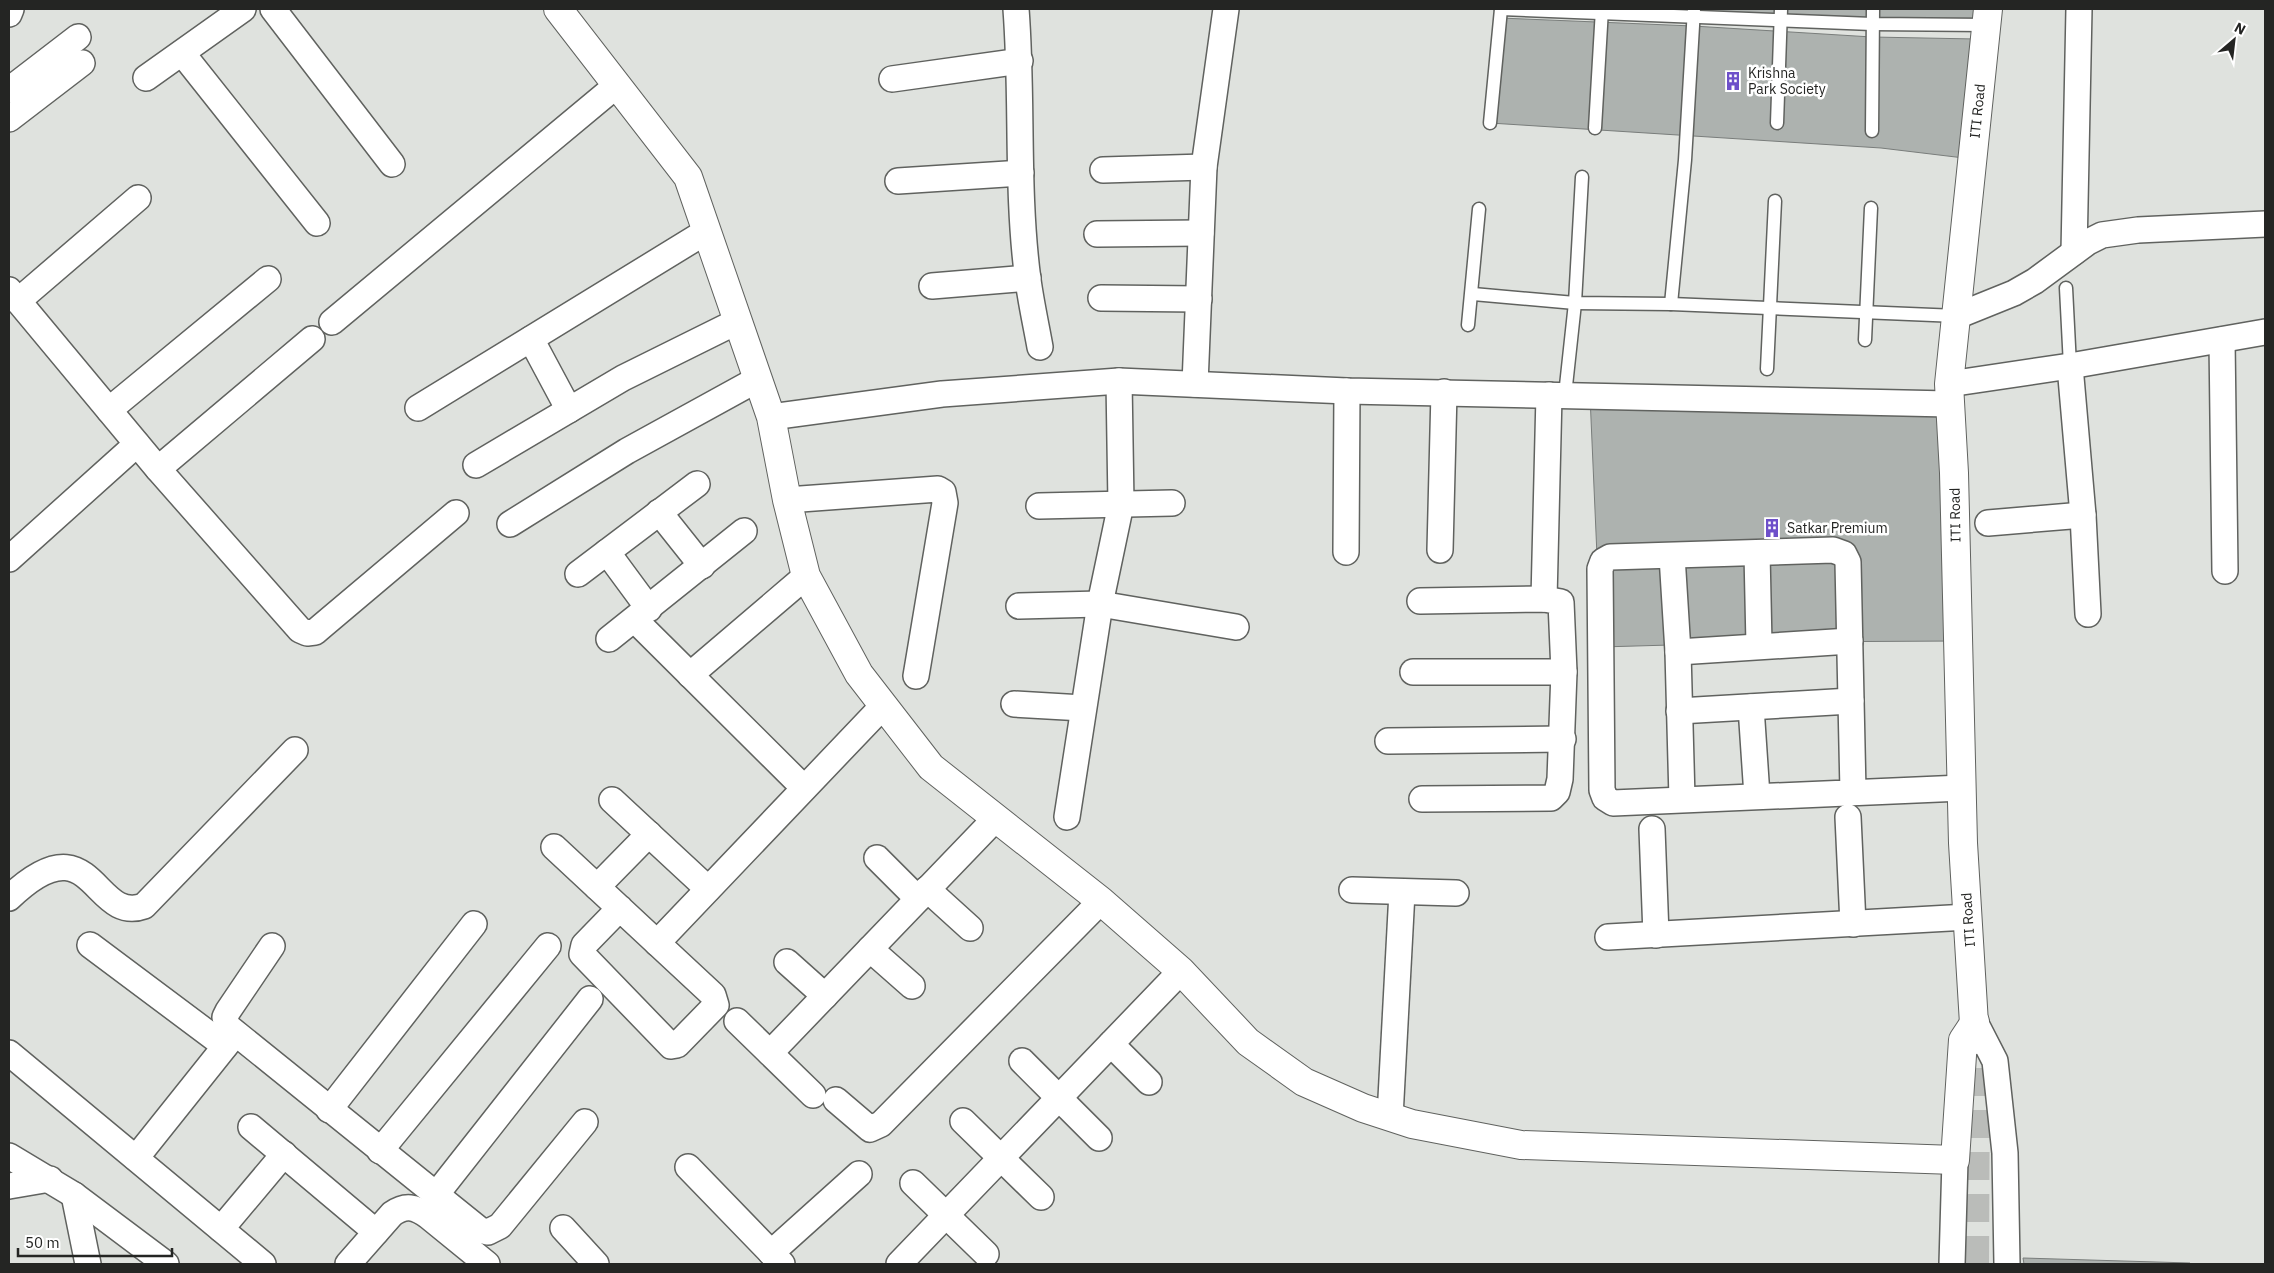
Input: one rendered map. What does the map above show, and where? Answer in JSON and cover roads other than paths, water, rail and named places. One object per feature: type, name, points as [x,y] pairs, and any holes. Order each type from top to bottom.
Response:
[{"type":"street","points":[[9,14],[12,9]]},
{"type":"street","points":[[146,78],[243,9]]},
{"type":"street","points":[[273,9],[392,164]]},
{"type":"street","points":[[558,9],[688,177],[771,417],[787,500],[806,576],[859,674],[931,767],[1102,901],[1182,971],[1248,1042],[1304,1082],[1362,1108],[1412,1124],[1521,1145],[1954,1160]]},
{"type":"street","points":[[1016,9],[1020,61],[1021,173],[1028,278],[1040,347]]},
{"type":"street","points":[[1195,384],[1204,167],[1226,9]]},
{"type":"street","points":[[2074,252],[2079,9]]},
{"type":"street","name":"ITI Road","points":[[1976,1060],[1962,788],[1954,473],[1949,394],[1987,17]]},
{"type":"street","points":[[9,90],[78,37]]},
{"type":"street","points":[[182,52],[317,224]]},
{"type":"street","points":[[892,79],[1020,61]]},
{"type":"street","points":[[9,119],[82,63]]},
{"type":"street","points":[[332,322],[617,85]]},
{"type":"street","points":[[1103,170],[1204,167]]},
{"type":"street","points":[[898,181],[1021,173]]},
{"type":"street","points":[[138,198],[13,296],[158,469],[300,630],[307,633],[315,632],[456,513]]},
{"type":"street","points":[[1957,316],[2014,293],[2088,242],[2117,232],[2265,224]]},
{"type":"street","points":[[418,408],[707,231]]},
{"type":"street","points":[[1097,234],[1201,233]]},
{"type":"street","points":[[932,286],[1028,278]]},
{"type":"street","points":[[109,410],[268,279]]},
{"type":"street","points":[[1101,298],[1199,299]]},
{"type":"street","points":[[476,465],[623,378],[738,320]]},
{"type":"street","points":[[771,417],[942,394],[1119,381],[1346,391],[1557,395],[1949,394],[2070,366],[2265,332]]},
{"type":"street","points":[[158,469],[312,339]]},
{"type":"street","points":[[531,339],[569,410]]},
{"type":"street","points":[[2222,340],[2225,571]]},
{"type":"street","points":[[2070,366],[2083,515],[2088,614]]},
{"type":"street","points":[[510,524],[627,451],[758,379]]},
{"type":"street","points":[[1067,817],[1100,604],[1121,504],[1119,381]]},
{"type":"street","points":[[1346,391],[1346,552]]},
{"type":"street","points":[[1440,550],[1444,392]]},
{"type":"street","points":[[1544,599],[1557,395]]},
{"type":"street","points":[[9,559],[137,444]]},
{"type":"street","points":[[578,574],[697,484]]},
{"type":"street","points":[[787,500],[938,489],[943,492],[945,503],[916,676]]},
{"type":"street","points":[[1039,506],[1172,503]]},
{"type":"street","points":[[659,512],[702,566]]},
{"type":"street","points":[[1988,523],[2083,515]]},
{"type":"street","points":[[609,639],[744,531]]},
{"type":"street","points":[[1853,792],[1848,562],[1844,554],[1833,550],[1610,557],[1603,561],[1600,569],[1602,790],[1606,798],[1613,803],[1962,788]]},
{"type":"street","points":[[607,552],[642,614],[690,675],[804,788]]},
{"type":"street","points":[[1757,553],[1759,646]]},
{"type":"street","points":[[1672,556],[1678,652],[1682,799]]},
{"type":"street","points":[[690,675],[806,576]]},
{"type":"street","points":[[1420,601],[1544,599],[1561,602],[1564,672],[1563,739],[1558,792],[1551,798],[1422,799]]},
{"type":"street","points":[[1019,606],[1100,604],[1236,627]]},
{"type":"street","points":[[1678,652],[1850,640]]},
{"type":"street","points":[[1414,672],[1564,672]]},
{"type":"street","points":[[1679,711],[1851,701]]},
{"type":"street","points":[[1014,704],[1084,708]]},
{"type":"street","points":[[657,943],[883,706]]},
{"type":"street","points":[[1752,707],[1757,796]]},
{"type":"street","points":[[1388,741],[1563,739]]},
{"type":"street","points":[[9,898],[40,873],[56,866],[67,866],[77,870],[118,904],[128,908],[144,906],[295,750]]},
{"type":"street","points":[[612,800],[708,889]]},
{"type":"street","points":[[1848,817],[1853,924]]},
{"type":"street","points":[[770,1053],[996,818]]},
{"type":"street","points":[[1652,829],[1656,935]]},
{"type":"street","points":[[597,887],[649,834]]},
{"type":"street","points":[[554,846],[597,887],[620,908],[657,943],[716,1000],[716,1005],[674,1046],[671,1046],[582,954],[584,945],[620,908]]},
{"type":"street","points":[[877,858],[970,928]]},
{"type":"street","points":[[1352,890],[1456,893]]},
{"type":"street","points":[[1390,1117],[1402,892]]},
{"type":"street","points":[[737,1021],[770,1053],[824,1098],[870,1129],[881,1124],[1102,901]]},
{"type":"street","points":[[1608,938],[1968,917]]},
{"type":"street","points":[[329,1110],[474,924]]},
{"type":"street","points":[[90,945],[329,1110],[480,1230],[493,1231],[500,1226],[585,1122]]},
{"type":"street","points":[[230,1040],[226,1023],[228,1011],[272,946]]},
{"type":"street","points":[[380,1151],[548,946]]},
{"type":"street","points":[[870,949],[912,986]]},
{"type":"street","points":[[787,962],[825,996]]},
{"type":"street","points":[[899,1264],[1182,971]]},
{"type":"street","points":[[435,1196],[590,998]]},
{"type":"street","points":[[1952,1264],[1954,1160],[1963,1040],[1975,1022],[1995,1061],[2005,1153],[2007,1264]]},
{"type":"street","points":[[136,1158],[230,1040]]},
{"type":"street","points":[[1111,1044],[1149,1082]]},
{"type":"street","points":[[9,1053],[263,1264]]},
{"type":"street","points":[[1022,1061],[1099,1138]]},
{"type":"street","points":[[963,1121],[1041,1197]]},
{"type":"street","points":[[251,1127],[376,1232]]},
{"type":"street","points":[[220,1228],[284,1154]]},
{"type":"street","points":[[9,1156],[50,1178],[166,1264]]},
{"type":"street","points":[[688,1168],[776,1258],[859,1174]]},
{"type":"street","points":[[9,1186],[50,1178]]},
{"type":"street","points":[[914,1183],[986,1254]]},
{"type":"street","points":[[74,1195],[88,1264]]},
{"type":"street","points":[[348,1264],[392,1214],[401,1208],[409,1207],[418,1209],[487,1264]]},
{"type":"street","points":[[563,1228],[596,1264]]},
{"type":"lane","points":[[1490,123],[1501,9],[1781,14],[1872,24],[1987,17]]},
{"type":"lane","points":[[1872,131],[1873,9]]},
{"type":"lane","points":[[1595,128],[1602,11]]},
{"type":"lane","points":[[1671,304],[1685,160],[1694,12]]},
{"type":"lane","points":[[1777,123],[1781,14]]},
{"type":"lane","points":[[1557,395],[1575,303],[1582,177]]},
{"type":"lane","points":[[1767,369],[1771,310],[1774,201]]},
{"type":"lane","points":[[1865,340],[1871,208]]},
{"type":"lane","points":[[1468,326],[1473,294],[1479,209]]},
{"type":"lane","points":[[2066,288],[2070,366]]},
{"type":"lane","points":[[1473,294],[1575,303],[1671,304],[1771,310],[1957,316]]},
{"type":"tunnel","points":[[1975,1264],[1976,1060]]},
{"type":"place","name":"Krishna Park Society","points":[[1733,81]]},
{"type":"place","name":"Satkar Premium","points":[[1772,528]]}]
